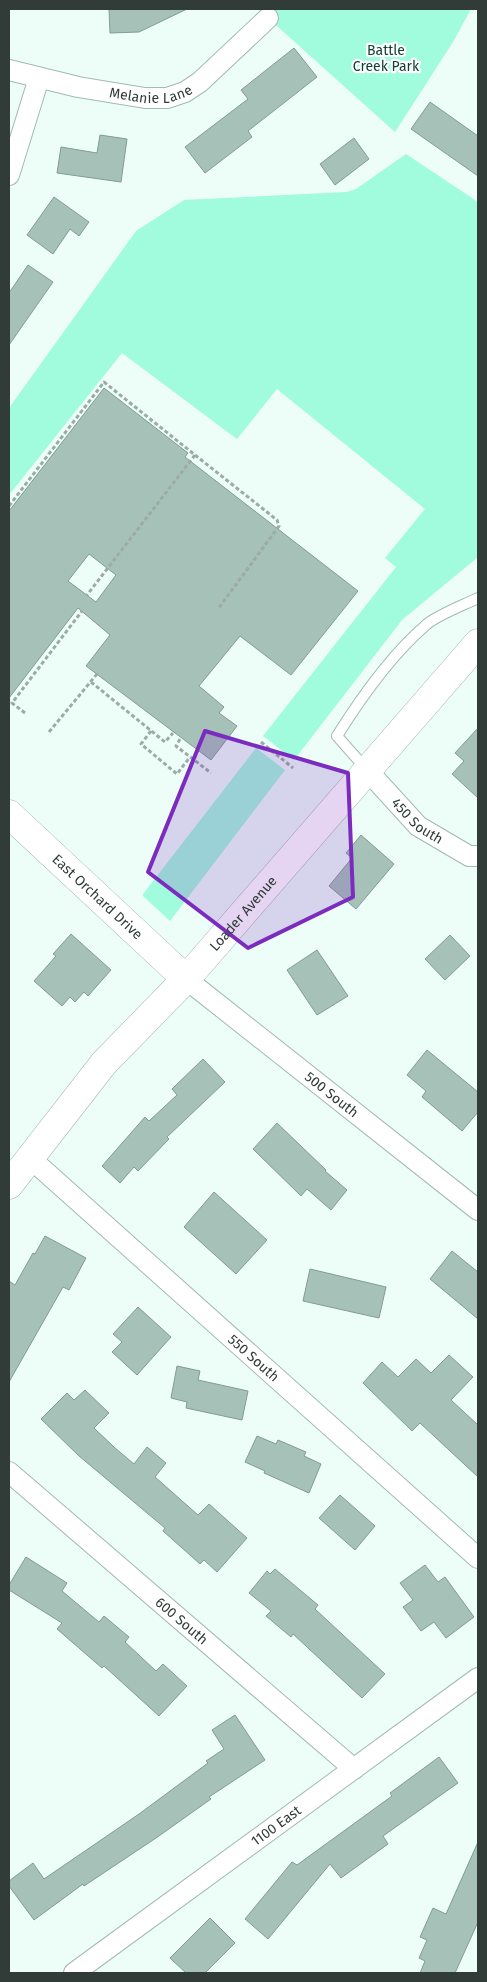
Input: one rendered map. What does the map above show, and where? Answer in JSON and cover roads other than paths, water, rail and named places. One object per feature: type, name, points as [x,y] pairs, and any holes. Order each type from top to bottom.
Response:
[{"type":"street","name":"Melanie Lane","points":[[9,70],[78,87],[145,98],[167,98],[185,92],[200,82],[268,18]]},
{"type":"street","points":[[9,175],[40,78]]},
{"type":"street","name":"Loader Avenue","points":[[9,1185],[104,1063],[186,979],[478,643]]},
{"type":"street","name":"450 South","points":[[367,770],[418,826],[469,856],[478,856]]},
{"type":"street","name":"East Orchard Drive","points":[[9,814],[186,979]]},
{"type":"street","name":"500 South","points":[[186,979],[478,1210]]},
{"type":"street","name":"550 South","points":[[30,1158],[478,1558]]},
{"type":"street","name":"600 South","points":[[9,1472],[354,1769]]},
{"type":"street","name":"1100 East","points":[[74,1973],[478,1678]]},
{"type":"lane","points":[[367,770],[337,736],[351,714],[392,660],[428,623],[478,598]]},
{"type":"park label","name":"Battle Creek Park","points":[[386,58]]}]
